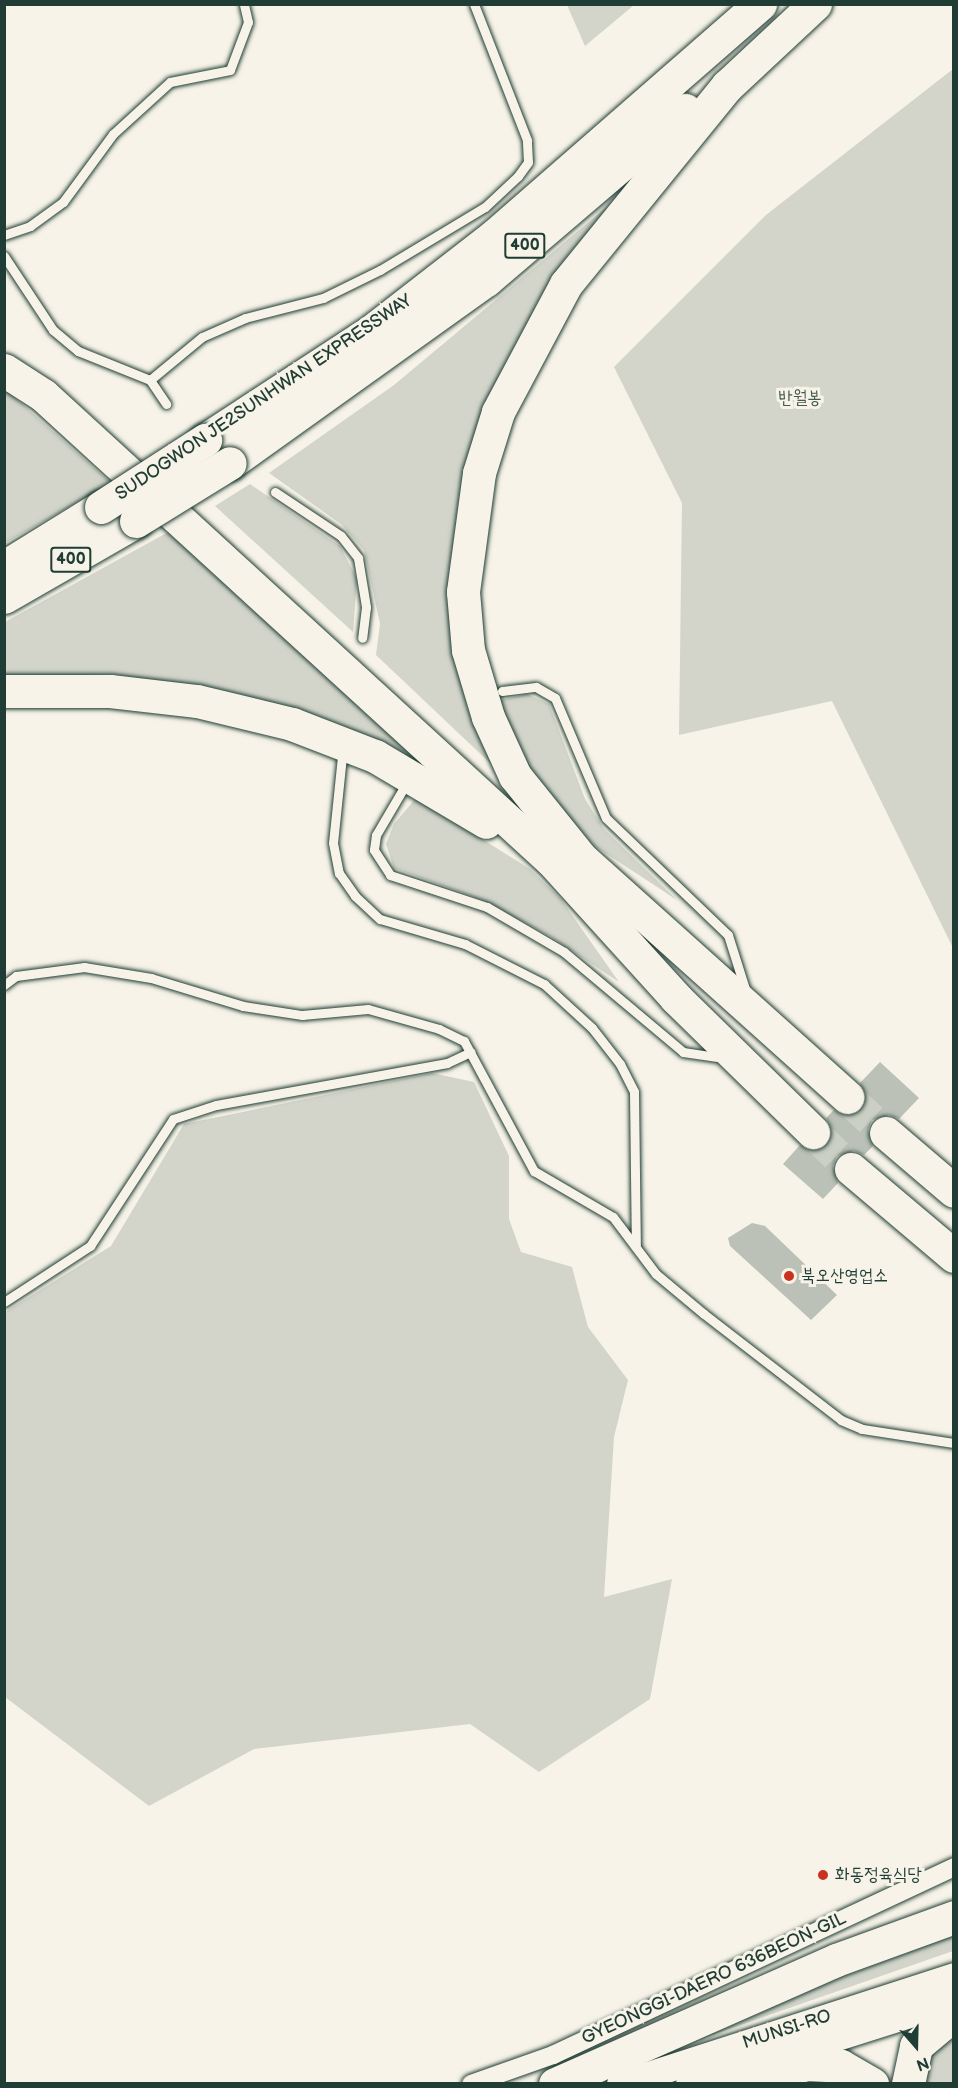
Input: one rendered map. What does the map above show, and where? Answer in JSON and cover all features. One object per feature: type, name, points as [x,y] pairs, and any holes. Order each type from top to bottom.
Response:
[{"type":"highway","name":"SUDOGWON JE2SUNHWAN EXPRESSWAY","points":[[4,567],[101,507],[373,330],[495,235],[760,4]]},
{"type":"highway","name":"SUDOGWON JE2SUNHWAN EXPRESSWAY","points":[[4,597],[136,521],[230,463],[486,279],[801,4]]},
{"type":"highway","points":[[813,1132],[746,1062],[676,998],[572,867],[515,776],[488,717],[468,650],[463,592],[478,472],[498,412],[566,284],[727,86],[815,4]]},
{"type":"highway","points":[[4,350],[61,387],[131,449],[567,853],[572,867]]},
{"type":"highway","points":[[4,370],[43,394],[572,867],[750,1012],[847,1097]]},
{"type":"highway","points":[[4,691],[110,691],[186,700],[292,724],[384,761],[572,867]]},
{"type":"highway","points":[[886,1133],[954,1191]]},
{"type":"highway","points":[[851,1169],[954,1256]]},
{"type":"highway","points":[[555,2084],[817,1968],[954,1917]]},
{"type":"highway","points":[[908,2084],[916,2046],[954,2014]]},
{"type":"highway","points":[[735,2084],[807,2064],[841,2066],[872,2084]]},
{"type":"street","name":"GYEONGGI-DAERO 636BEON-GIL","points":[[471,2084],[553,2055],[954,1868]]},
{"type":"street","name":"MUNSI-RO","points":[[620,2084],[954,1976]]},
{"type":"street","name":"MUNSI-RO","points":[[689,2084],[954,2000]]},
{"type":"lane","points":[[4,236],[30,226],[63,202],[112,134],[170,82],[230,70],[248,22],[244,4]]},
{"type":"lane","points":[[150,380],[202,336],[245,318],[323,298],[380,270],[485,207],[518,176],[528,162],[527,140],[474,4]]},
{"type":"lane","points":[[4,256],[35,308],[69,344],[121,372],[150,380],[166,404]]},
{"type":"lane","points":[[274,492],[341,536],[358,558],[366,607],[362,639]]},
{"type":"lane","points":[[502,691],[536,687],[555,698],[606,818],[728,935],[750,1012]]},
{"type":"lane","points":[[342,756],[333,843],[339,873],[355,896],[380,919],[465,944],[544,984],[592,1028],[620,1064],[634,1092],[636,1249]]},
{"type":"lane","points":[[403,789],[376,835],[374,850],[390,875],[487,907],[564,952],[683,1052],[746,1062]]},
{"type":"lane","points":[[4,985],[16,976],[84,967],[151,978],[243,1006],[302,1015],[368,1010],[439,1029],[464,1041],[534,1171],[613,1217],[656,1274],[842,1420],[862,1430],[954,1443]]},
{"type":"lane","points":[[4,1302],[90,1246],[172,1119],[216,1106],[447,1063],[471,1052]]},
{"type":"green space","points":[[567,5],[634,5],[585,46]]},
{"type":"green space","name":"반월봉","points":[[953,69],[953,948],[832,701],[679,735],[682,503],[614,367],[766,215]]},
{"type":"green space","points":[[609,205],[567,262],[455,573],[507,779],[376,655],[380,624],[364,550],[341,524],[269,473],[394,385]]},
{"type":"green space","points":[[4,388],[111,483],[5,543],[4,543]]},
{"type":"green space","points":[[250,484],[340,546],[357,579],[353,632],[215,506]]},
{"type":"green space","points":[[172,530],[442,778],[333,726],[243,695],[111,674],[5,678],[5,622]]},
{"type":"green space","points":[[527,694],[549,704],[585,799],[604,829],[677,900],[593,845],[528,770],[498,701]]},
{"type":"green space","points":[[416,798],[530,869],[560,898],[619,982],[550,936],[480,899],[394,868],[386,844],[394,824]]},
{"type":"green space","points":[[432,1073],[474,1082],[509,1156],[509,1219],[521,1252],[572,1267],[588,1327],[628,1380],[614,1437],[604,1597],[672,1579],[650,1699],[539,1772],[470,1724],[254,1749],[149,1806],[5,1697],[5,1312],[111,1246],[184,1124]]},
{"type":"green space","points":[[953,1930],[953,1951],[669,2050],[745,2012]]},
{"type":"green space","points":[[953,2033],[953,2083],[922,2083],[925,2061]]},
{"type":"building","points":[[880,1062],[919,1098],[899,1119],[889,1115],[872,1120],[868,1130],[873,1146],[864,1155],[854,1151],[837,1156],[833,1166],[838,1183],[823,1199],[783,1164],[800,1145],[817,1150],[827,1145],[831,1128],[826,1118],[834,1110],[844,1115],[861,1110],[865,1100],[860,1083]]},
{"type":"building","name":"북오산영업소","points":[[752,1223],[765,1226],[837,1295],[811,1320],[730,1246],[728,1238]]},
{"type":"tunnel","points":[[847,1097],[886,1133]]},
{"type":"tunnel","points":[[813,1132],[851,1169]]},
{"type":"place","name":"북오산영업소","points":[[789,1276]]},
{"type":"place","name":"화동정육식당","points":[[823,1875]]}]
